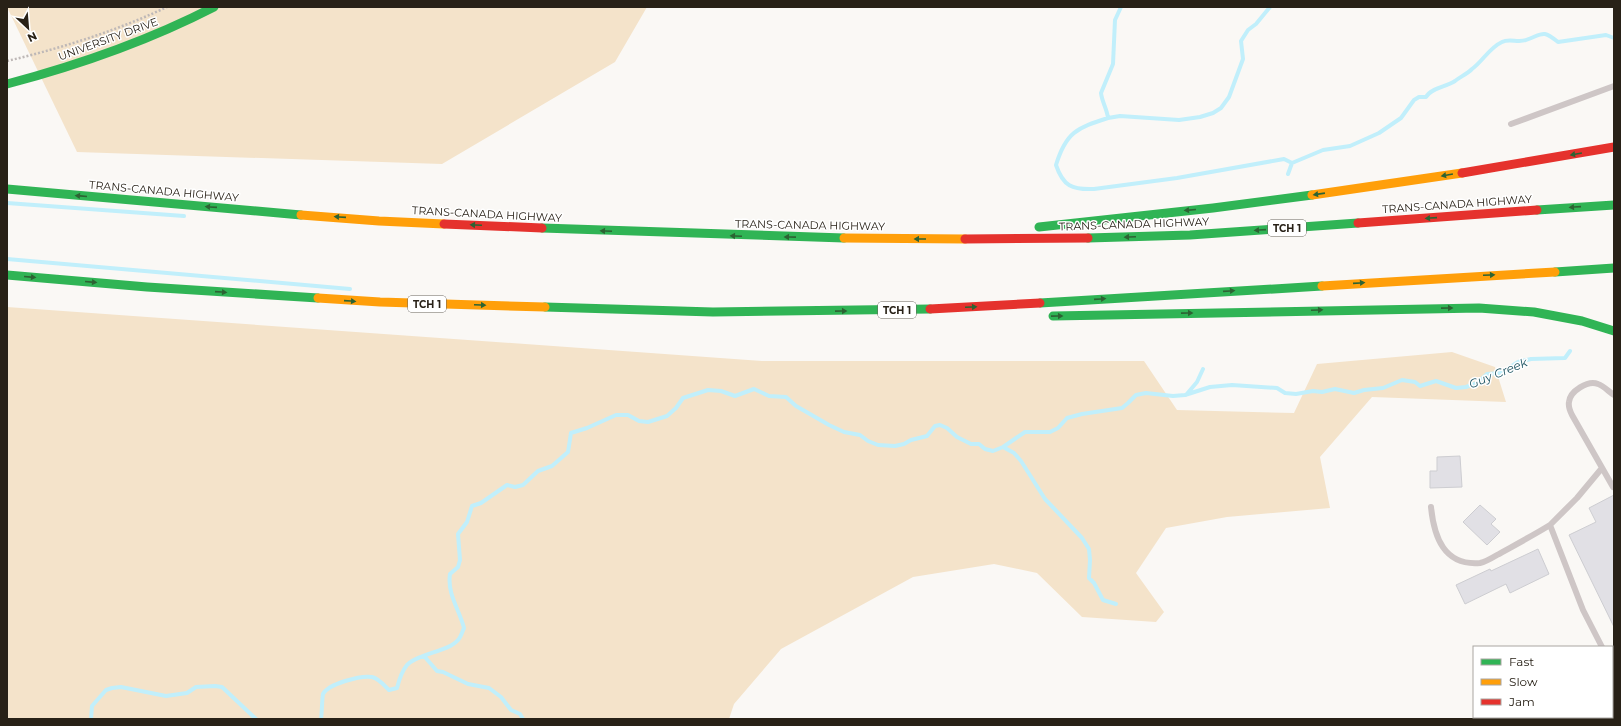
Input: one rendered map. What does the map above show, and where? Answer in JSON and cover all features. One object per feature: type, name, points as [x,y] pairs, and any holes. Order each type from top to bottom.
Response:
[{"type":"main road","name":"UNIVERSITY DRIVE","points":[[7,84],[67,68],[112,53],[157,35],[214,7]]},
{"type":"main road","points":[[959,239],[1098,219],[1197,210],[1311,195],[1417,180],[1614,147]]},
{"type":"main road","name":"TRANS-CANADA HIGHWAY","points":[[7,189],[159,203],[379,220],[775,237],[959,239],[1087,238],[1190,235],[1614,205]]},
{"type":"main road","name":"TCH 1","points":[[7,275],[147,287],[380,302],[713,312],[902,310],[991,306],[1614,268]]},
{"type":"main road","points":[[991,306],[1021,313]]},
{"type":"main road","points":[[1044,316],[1479,308],[1534,312],[1582,321],[1614,331]]},
{"type":"lane","points":[[1511,124],[1614,86]]},
{"type":"lane","points":[[1613,487],[1572,415],[1568,404],[1572,395],[1576,391],[1590,384],[1599,384],[1614,395]]},
{"type":"lane","points":[[1431,507],[1432,524],[1443,550],[1460,562],[1482,563],[1526,540],[1550,525],[1577,498],[1602,468]]},
{"type":"lane","points":[[1550,525],[1583,610],[1601,646]]},
{"type":"path","points":[[7,61],[93,37],[146,17],[167,7]]},
{"type":"shaded area","points":[[7,7],[647,7],[615,62],[442,164],[77,152]]},
{"type":"shaded area","points":[[7,307],[762,361],[1144,361],[1177,410],[1294,413],[1317,364],[1452,352],[1495,367],[1506,402],[1372,397],[1320,457],[1330,508],[1227,517],[1166,528],[1136,573],[1164,612],[1156,622],[1082,617],[1037,573],[994,564],[913,577],[781,649],[734,704],[729,719],[7,719]]},
{"type":"building","points":[[1460,456],[1462,487],[1430,488],[1430,471],[1437,471],[1437,457]]},
{"type":"building","points":[[1614,495],[1614,627],[1569,535],[1596,522],[1589,508]]},
{"type":"building","points":[[1480,505],[1496,519],[1491,524],[1500,532],[1487,545],[1463,522]]},
{"type":"building","points":[[1538,549],[1549,574],[1510,593],[1506,584],[1465,604],[1456,585],[1490,569],[1491,571]]},
{"type":"waterway","points":[[1121,7],[1115,20],[1113,64],[1101,93],[1108,118],[1088,125],[1074,133],[1064,145],[1056,165],[1065,182],[1080,189],[1094,189],[1177,178],[1284,159],[1292,163]]},
{"type":"waterway","points":[[1108,118],[1120,116],[1179,120],[1200,117],[1213,113],[1221,108],[1229,97],[1243,59],[1241,41],[1248,30],[1256,24],[1270,7]]},
{"type":"waterway","points":[[1288,174],[1292,163],[1323,150],[1350,146],[1379,133],[1401,118],[1414,100],[1419,97],[1426,97],[1431,92],[1466,74],[1493,48],[1502,42],[1508,40],[1523,41],[1542,34],[1549,35],[1558,42],[1606,35],[1614,38]]},
{"type":"waterway","points":[[7,203],[184,216]]},
{"type":"waterway","points":[[7,259],[350,289]]},
{"type":"waterway","name":"Guy Creek","points":[[321,719],[323,694],[331,687],[360,677],[372,677],[381,682],[389,690],[397,688],[404,670],[412,661],[448,647],[458,640],[464,628],[450,588],[450,574],[458,567],[460,560],[458,534],[467,522],[472,506],[481,503],[507,485],[515,487],[523,485],[538,471],[552,466],[568,452],[571,433],[587,428],[616,415],[628,415],[639,421],[648,422],[667,416],[676,408],[683,398],[708,390],[721,391],[735,396],[754,389],[769,396],[786,397],[796,406],[829,425],[844,432],[860,435],[868,441],[878,445],[895,446],[904,444],[911,440],[927,436],[935,426],[940,425],[947,428],[957,437],[971,444],[979,444],[985,449],[993,451],[1003,447],[1025,432],[1050,432],[1058,428],[1067,418],[1082,414],[1122,408],[1136,395],[1146,393],[1173,396],[1185,395],[1210,387],[1232,385],[1277,388],[1285,393],[1296,394],[1313,391],[1322,392],[1335,389],[1354,393],[1364,390],[1383,388],[1402,380],[1415,382],[1420,386],[1436,381],[1456,388],[1466,387],[1477,383],[1487,374],[1501,373],[1518,362],[1531,359],[1565,358],[1570,351]]},
{"type":"waterway","points":[[1186,395],[1197,382],[1203,369]]},
{"type":"waterway","points":[[1003,447],[1014,453],[1021,461],[1045,499],[1082,538],[1089,549],[1089,578],[1094,583],[1103,600],[1116,604]]},
{"type":"waterway","points":[[424,656],[437,671],[443,672],[468,684],[489,688],[501,697],[511,710],[520,714],[523,719]]},
{"type":"waterway","name":"Guy Creek","points":[[91,719],[92,706],[106,690],[112,688],[121,687],[166,696],[187,693],[196,687],[215,686],[222,687],[256,719]]},
{"type":"traffic: fast","points":[[7,84],[60,69],[113,51],[164,31],[214,7]]},
{"type":"traffic: fast","points":[[7,189],[301,215]]},
{"type":"traffic: fast","points":[[1039,227],[1213,208],[1312,195]]},
{"type":"traffic: fast","points":[[1537,210],[1614,205]]},
{"type":"traffic: fast","points":[[1088,238],[1190,235],[1358,223]]},
{"type":"traffic: fast","points":[[542,228],[844,238]]},
{"type":"traffic: fast","points":[[1555,272],[1614,268]]},
{"type":"traffic: fast","points":[[7,275],[147,287],[318,298]]},
{"type":"traffic: fast","points":[[1040,303],[1322,286]]},
{"type":"traffic: fast","points":[[545,307],[713,312],[930,309]]},
{"type":"traffic: fast","points":[[1053,316],[1479,308],[1534,312],[1582,321],[1614,331]]},
{"type":"traffic: slow","points":[[1312,195],[1462,173]]},
{"type":"traffic: slow","points":[[301,215],[444,224]]},
{"type":"traffic: slow","points":[[844,238],[965,239]]},
{"type":"traffic: slow","points":[[1322,286],[1555,272]]},
{"type":"traffic: slow","points":[[318,298],[380,302],[545,307]]},
{"type":"traffic: jam","points":[[1462,173],[1614,147]]},
{"type":"traffic: jam","points":[[1358,223],[1537,210]]},
{"type":"traffic: jam","points":[[444,224],[542,228]]},
{"type":"traffic: jam","points":[[965,239],[1088,238]]},
{"type":"traffic: jam","points":[[930,309],[1040,303]]}]
